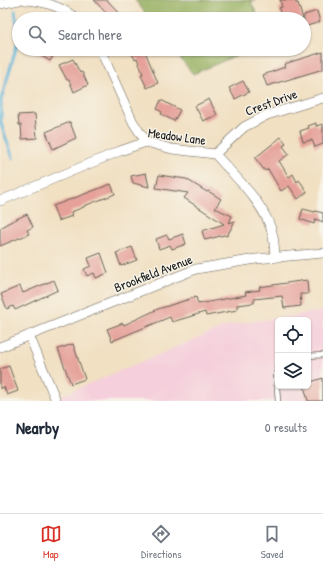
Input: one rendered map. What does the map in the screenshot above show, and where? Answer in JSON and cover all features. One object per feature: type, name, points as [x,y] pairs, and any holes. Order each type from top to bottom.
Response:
[{"type":"street","points":[[0,4],[19,0]]},
{"type":"street","points":[[25,0],[49,4],[68,12]]},
{"type":"street","points":[[103,56],[133,122],[146,142]]},
{"type":"street","name":"Crest Drive","points":[[215,154],[244,127],[267,115],[323,98]]},
{"type":"street","name":"Meadow Lane","points":[[0,201],[120,151],[146,142],[172,149],[215,154],[254,198],[264,214],[273,235],[275,258]]},
{"type":"street","name":"Brookfield Avenue","points":[[0,347],[196,269],[249,260],[323,253]]},
{"type":"street","points":[[29,335],[54,398]]},
{"type":"lane","points":[[311,356],[323,355]]},
{"type":"lane","points":[[277,389],[278,401]]},
{"type":"shaded area","points":[[323,311],[323,401],[48,401],[229,325],[275,318],[275,389],[311,389],[311,317],[283,317]]},
{"type":"green space","points":[[135,0],[255,0],[251,2],[256,12],[144,12]]},
{"type":"green space","points":[[179,56],[235,56],[193,74]]},
{"type":"building","points":[[94,0],[107,0],[118,12],[105,12]]},
{"type":"building","points":[[280,0],[295,0],[296,3],[298,3],[301,12],[280,12],[279,8],[282,7]]},
{"type":"building","points":[[317,11],[320,22],[311,25],[311,13]]},
{"type":"building","points":[[323,52],[323,69],[267,86],[263,75],[285,67],[284,64]]},
{"type":"building","points":[[42,56],[53,56],[50,61]]},
{"type":"building","points":[[133,56],[147,56],[158,83],[147,88],[141,75],[143,74],[137,58],[135,59]]},
{"type":"building","points":[[73,59],[80,73],[82,72],[88,85],[74,92],[69,80],[67,80],[59,65]]},
{"type":"building","points":[[243,81],[249,92],[235,99],[229,88]]},
{"type":"building","points":[[209,99],[217,115],[203,121],[195,106]]},
{"type":"building","points":[[161,100],[180,110],[174,121],[161,114],[162,112],[157,109]]},
{"type":"building","points":[[35,114],[37,138],[22,139],[21,125],[19,125],[18,115]]},
{"type":"building","points":[[70,122],[76,138],[53,149],[46,132]]},
{"type":"building","points":[[316,123],[316,126],[323,124],[323,144],[315,147],[312,140],[303,142],[300,131],[309,128],[308,126]]},
{"type":"building","points":[[281,137],[286,143],[283,146],[289,154],[279,161],[289,177],[293,174],[297,182],[299,180],[307,192],[298,199],[289,186],[281,191],[268,169],[265,171],[255,158]]},
{"type":"building","points":[[146,173],[149,187],[133,183],[131,176]]},
{"type":"building","points":[[159,175],[186,179],[221,199],[215,208],[232,216],[229,223],[235,221],[227,236],[224,235],[205,240],[202,231],[224,224],[184,198],[188,193],[156,188]]},
{"type":"building","points":[[111,184],[115,194],[71,212],[72,216],[58,221],[53,206]]},
{"type":"building","points":[[303,209],[323,213],[323,222],[316,219],[314,224],[300,219]]},
{"type":"building","points":[[27,214],[33,227],[27,230],[29,234],[0,246],[0,228]]},
{"type":"building","points":[[183,234],[186,244],[172,249],[170,245],[159,249],[156,239],[167,235],[169,239]]},
{"type":"building","points":[[132,247],[137,260],[121,266],[116,253]]},
{"type":"building","points":[[101,253],[108,273],[96,278],[94,273],[87,276],[84,269],[91,266],[88,258]]},
{"type":"building","points":[[54,280],[58,290],[15,310],[13,306],[7,309],[1,294],[20,286],[23,293]]},
{"type":"building","points":[[307,280],[308,294],[300,294],[301,306],[284,308],[282,296],[254,299],[254,303],[237,305],[237,310],[206,316],[205,312],[172,322],[170,317],[112,341],[107,329],[123,323],[124,325],[158,309],[196,297],[198,304],[246,295],[245,292],[260,290],[259,287]]},
{"type":"building","points":[[73,344],[85,379],[71,384],[58,349]]},
{"type":"building","points":[[9,366],[18,391],[7,395],[4,387],[0,389],[0,369]]},
{"type":"building","points":[[323,378],[323,401],[308,401],[305,389],[311,389],[311,382]]},
{"type":"waterway","points":[[13,158],[1,124],[1,100],[14,56]]}]
